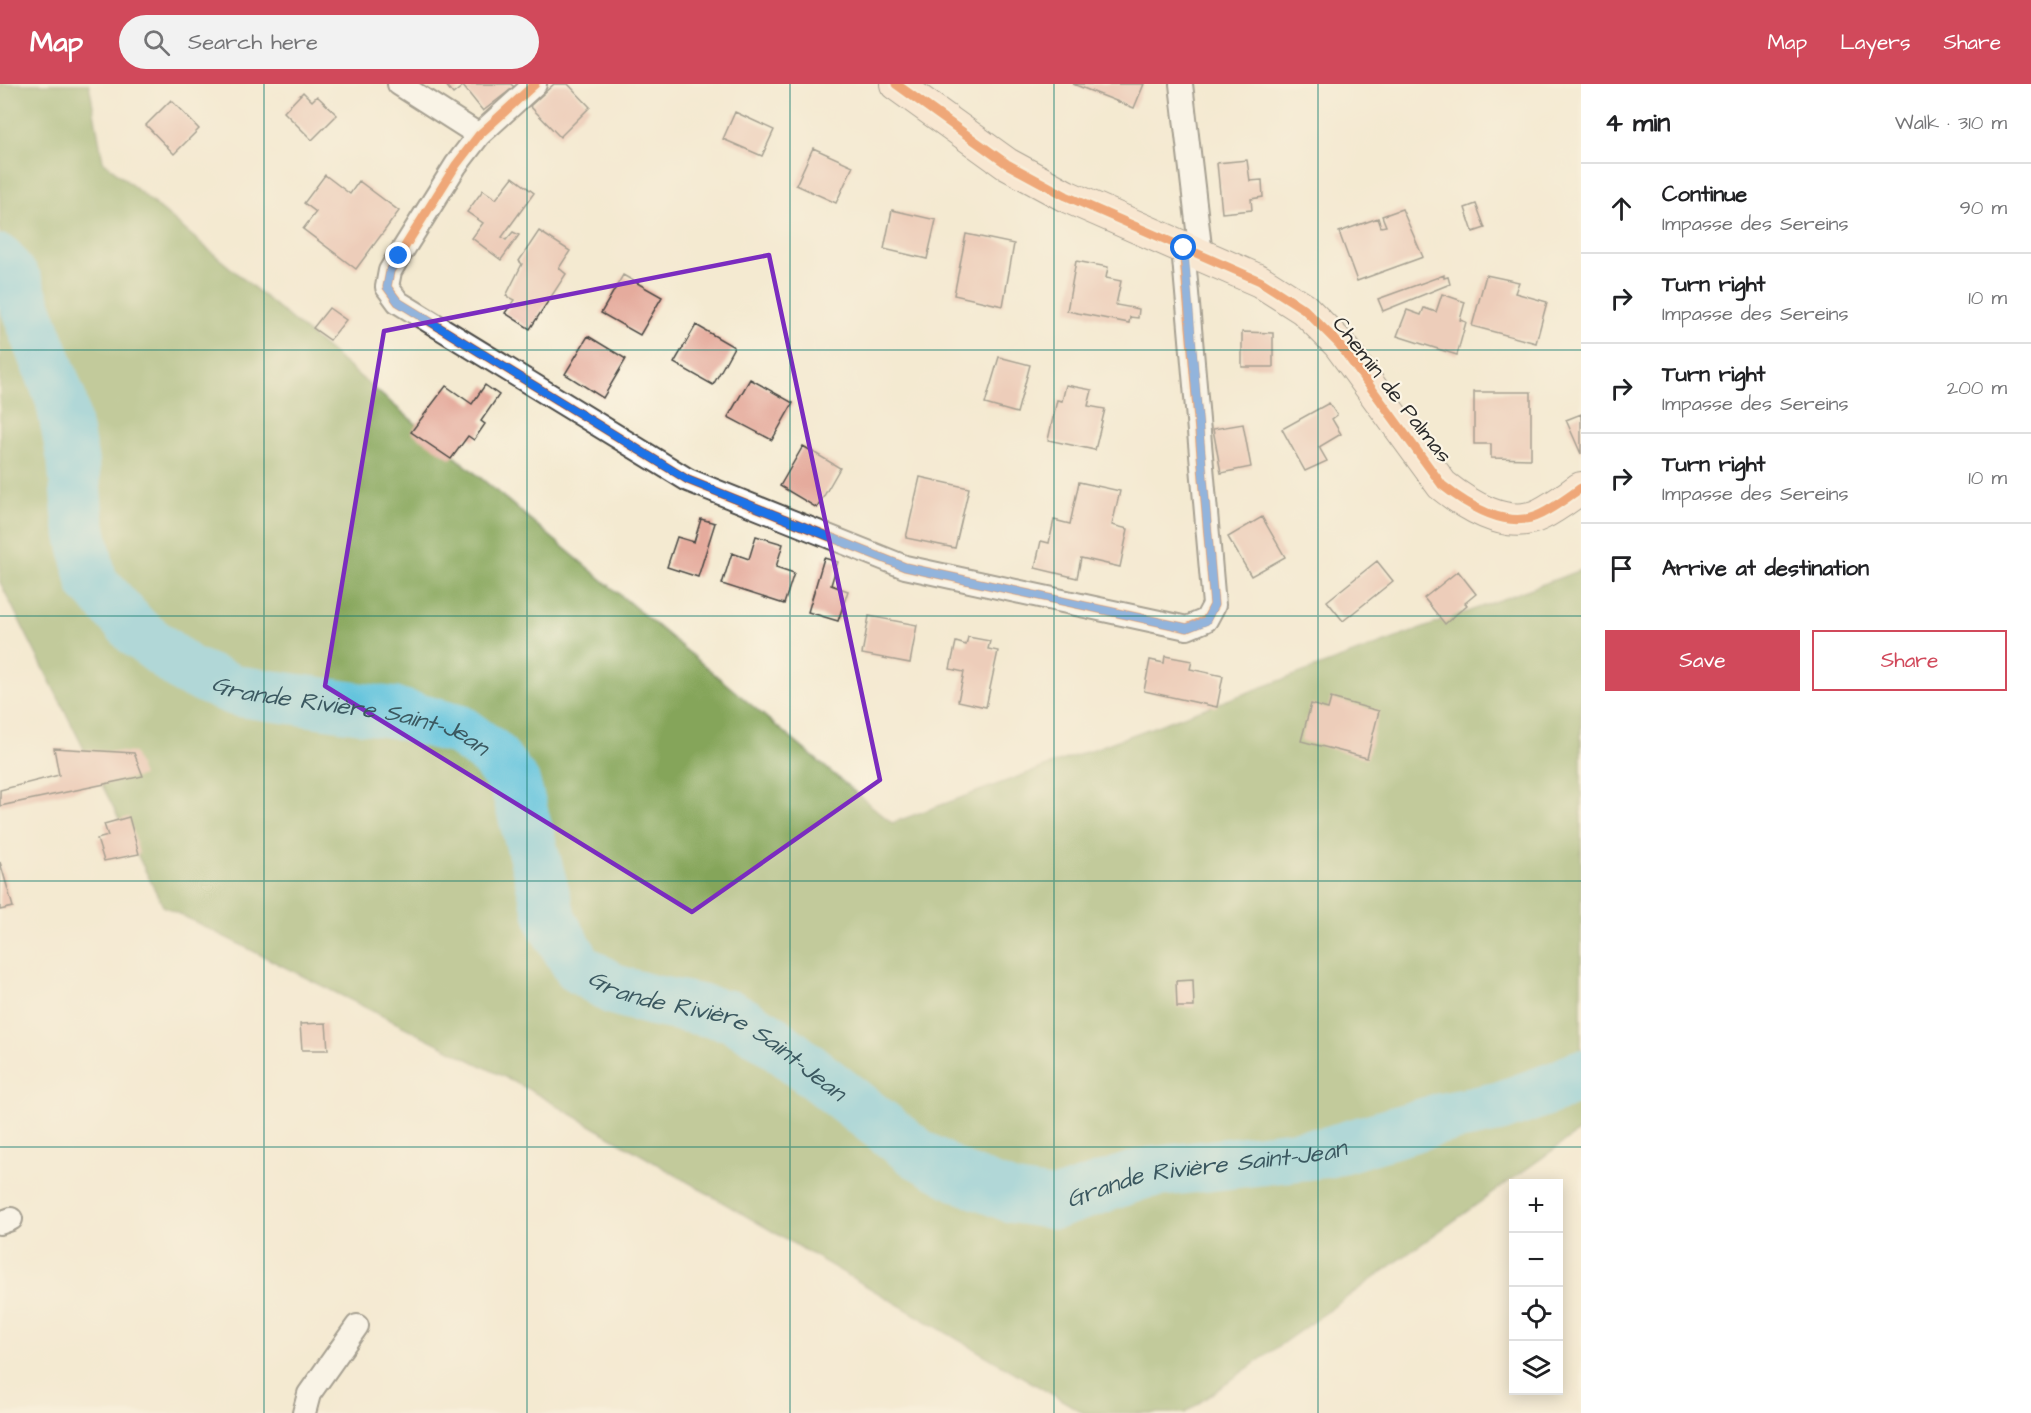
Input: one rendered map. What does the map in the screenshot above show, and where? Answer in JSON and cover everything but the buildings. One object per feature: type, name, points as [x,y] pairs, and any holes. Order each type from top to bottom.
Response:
[{"type":"street","points":[[399,84],[479,135]]},
{"type":"street","points":[[535,84],[479,135],[456,165],[390,271],[387,287],[398,302],[688,480],[905,567],[1187,628],[1206,621],[1214,605],[1181,84]]},
{"type":"street","name":"Chemin de Palmas","points":[[896,84],[1007,164],[1066,196],[1260,281],[1304,309],[1339,344],[1442,484],[1464,502],[1490,514],[1516,519],[1539,515],[1581,488]]},
{"type":"street","points":[[304,1413],[309,1394],[357,1326]]},
{"type":"highlighted area","points":[[769,255],[880,780],[692,912],[325,686],[384,331]]},
{"type":"green space","points":[[0,84],[89,84],[103,161],[892,823],[1581,570],[1581,1130],[1512,1179],[1509,1179],[1509,1181],[1185,1413],[1084,1413],[530,1090],[163,906],[0,582]]},
{"type":"waterway","name":"Grande Rivière Saint-Jean","points":[[0,260],[17,283],[61,400],[73,461],[78,518],[92,582],[137,632],[188,671],[237,691],[396,713],[459,730],[492,754],[515,784],[552,923],[579,968],[615,990],[651,1000],[731,1016],[768,1037],[918,1154],[958,1176],[1011,1197],[1055,1204],[1145,1173],[1328,1152],[1439,1119],[1500,1107],[1581,1075]]},
{"type":"cycle path","points":[[535,84],[479,135],[456,165],[390,271],[387,287],[398,302],[688,480],[905,567],[1187,628],[1206,620],[1214,605],[1183,247]]},
{"type":"cycle path","points":[[896,84],[1007,164],[1066,196],[1260,281],[1304,309],[1339,344],[1442,485],[1463,500],[1502,518],[1528,518],[1541,514],[1581,488]]},
{"type":"route","points":[[399,256],[390,271],[387,287],[398,302],[688,480],[905,567],[1169,626],[1187,628],[1206,621],[1214,605],[1184,248]]}]
